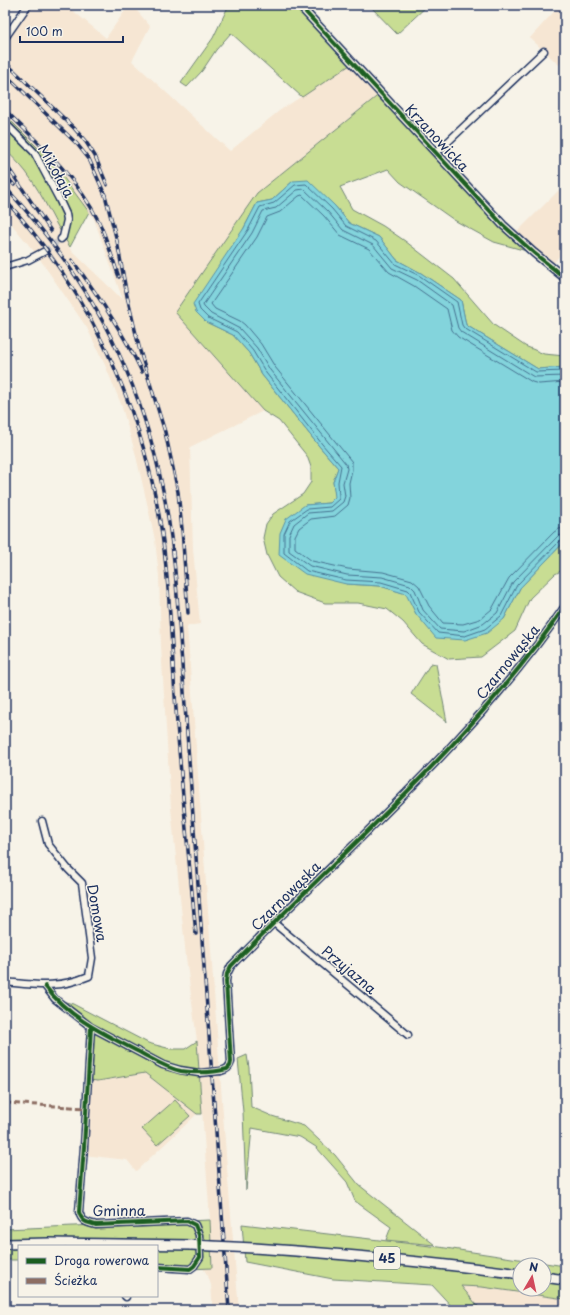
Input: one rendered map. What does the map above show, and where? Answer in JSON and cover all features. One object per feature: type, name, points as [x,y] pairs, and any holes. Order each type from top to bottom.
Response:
[{"type":"main road","name":"45","points":[[5,1244],[49,1243],[192,1245],[254,1248],[358,1255],[446,1264],[512,1273]]},
{"type":"main road","points":[[552,1278],[565,1280]]},
{"type":"street","points":[[5,38],[28,5]]},
{"type":"street","name":"Krzanowicka","points":[[299,5],[503,226],[565,278]]},
{"type":"street","points":[[436,153],[544,51]]},
{"type":"street","name":"Mikołaja","points":[[5,123],[34,152],[66,214],[67,220],[61,240]]},
{"type":"street","points":[[5,267],[28,260],[45,251]]},
{"type":"street","name":"Czarnowąska","points":[[45,986],[55,999],[91,1027],[163,1065],[199,1073],[227,1069],[231,1062],[226,995],[226,981],[229,969],[405,794],[481,713],[538,643],[565,606]]},
{"type":"street","name":"Domowa","points":[[42,822],[48,844],[68,869],[82,883],[92,958],[90,976],[75,982],[45,986]]},
{"type":"street","name":"Przyjazna","points":[[274,923],[408,1035]]},
{"type":"street","points":[[5,982],[45,986]]},
{"type":"street","name":"Gminna","points":[[91,1027],[79,1212],[84,1222],[96,1225],[188,1221],[195,1225],[199,1235],[200,1256],[194,1266],[190,1269],[158,1267]]},
{"type":"shaded area","points":[[28,5],[66,5],[106,38],[129,5],[132,5],[150,26],[132,61],[230,151],[279,111],[353,63],[381,93],[257,193],[175,312],[263,411],[190,447],[193,549],[200,624],[187,626],[227,1168],[239,1310],[213,1310],[211,1285],[203,1268],[212,1268],[210,1220],[197,1041],[186,957],[171,808],[161,646],[159,576],[155,540],[135,452],[121,404],[105,365],[87,328],[37,255],[5,216],[5,149],[26,171],[71,250],[123,300],[94,219],[52,162],[5,115],[5,38]]},
{"type":"shaded area","points":[[560,5],[565,5],[565,58],[559,65],[530,38]]},
{"type":"shaded area","points":[[565,184],[565,248],[551,267],[514,235]]},
{"type":"shaded area","points":[[145,1073],[197,1114],[136,1171],[127,1160],[84,1155],[88,1080],[98,1081]]},
{"type":"shaded area","points":[[460,1286],[482,1287],[512,1291],[512,1297],[551,1297],[565,1299],[565,1307],[563,1310],[481,1310]]},
{"type":"green space","points":[[227,5],[299,5],[353,63],[302,97],[231,33],[216,50],[202,71],[187,87],[181,83],[213,38],[227,9]]},
{"type":"green space","points":[[369,5],[428,5],[397,34]]},
{"type":"green space","points":[[381,93],[534,253],[494,242],[454,220],[400,182],[388,169],[340,187],[352,209],[383,226],[405,241],[454,279],[494,325],[525,346],[544,354],[565,356],[565,367],[538,369],[466,325],[461,300],[421,273],[397,260],[379,237],[349,223],[335,206],[293,181],[272,200],[257,203],[244,228],[206,322],[233,335],[249,353],[262,375],[338,468],[333,482],[336,497],[329,503],[305,505],[346,584],[380,586],[407,594],[416,614],[504,619],[520,588],[565,541],[565,569],[555,574],[530,598],[515,631],[481,657],[449,659],[422,644],[403,622],[387,609],[358,603],[325,603],[295,592],[278,577],[267,555],[263,538],[266,524],[273,514],[303,494],[311,482],[311,467],[307,456],[279,421],[263,411],[175,312],[257,193]]},
{"type":"green space","points":[[5,115],[52,162],[89,212],[70,247],[32,181],[24,169],[5,149]]},
{"type":"green space","points":[[431,663],[436,664],[447,722],[411,694]]},
{"type":"green space","points":[[55,999],[73,1004],[148,1043],[171,1049],[185,1049],[197,1041],[202,1114],[197,1114],[145,1073],[98,1081],[88,1080],[91,1027]]},
{"type":"green space","points":[[247,1055],[251,1107],[272,1116],[304,1126],[335,1155],[359,1185],[435,1245],[386,1240],[391,1227],[355,1201],[347,1182],[316,1147],[300,1137],[252,1128],[246,1190],[243,1112],[238,1059]]},
{"type":"green space","points":[[175,1100],[190,1116],[157,1145],[142,1129]]},
{"type":"green space","points":[[210,1220],[212,1268],[190,1269],[158,1267],[158,1245],[18,1245],[18,1260],[5,1260],[5,1229]]},
{"type":"green space","points":[[242,1224],[439,1247],[512,1258],[512,1291],[461,1286],[481,1310],[455,1310],[432,1285],[333,1279],[245,1262]]},
{"type":"green space","points":[[552,1264],[565,1266],[565,1299],[551,1297]]},
{"type":"water","points":[[308,180],[335,206],[349,223],[379,237],[397,260],[421,273],[461,300],[466,325],[538,369],[565,367],[565,541],[520,588],[504,619],[487,633],[465,640],[436,638],[416,614],[406,594],[380,586],[346,584],[305,574],[279,555],[280,533],[286,519],[305,505],[329,503],[335,497],[333,482],[338,468],[262,375],[249,353],[233,335],[206,322],[196,312],[193,304],[244,228],[257,203],[272,200],[293,181]]},
{"type":"tunnel","points":[[45,251],[61,239]]},
{"type":"railway","points":[[5,62],[74,128],[86,142],[95,156],[107,185]]},
{"type":"railway","points":[[5,74],[77,144],[89,159],[105,195],[117,241],[127,296],[140,351],[165,432],[178,492],[188,613]]},
{"type":"railway","points":[[5,110],[44,148],[79,189],[98,220],[119,277]]},
{"type":"railway","points":[[5,163],[51,231]]},
{"type":"railway","points":[[5,174],[14,185]]},
{"type":"railway","points":[[5,187],[43,231],[75,275],[103,321],[126,369],[144,419],[159,471],[169,525],[176,582],[229,1310]]},
{"type":"railway","points":[[5,200],[34,234],[60,269],[84,307],[104,346],[122,387],[150,471],[159,515],[166,563],[180,765],[196,934]]},
{"type":"railway","points":[[72,260],[110,314],[142,372]]},
{"type":"marked path","points":[[5,1103],[87,1108]]},
{"type":"cycle path","points":[[299,5],[503,225],[565,278]]},
{"type":"cycle path","points":[[45,986],[64,1007],[87,1024],[164,1065],[175,1070],[192,1072],[210,1072],[227,1069],[231,1062],[226,981],[227,974],[231,966],[449,749],[529,656],[565,606]]},
{"type":"cycle path","points":[[91,1027],[79,1212],[85,1221],[96,1225],[187,1221],[195,1225],[199,1235],[200,1257],[194,1266],[190,1269],[158,1267]]}]
